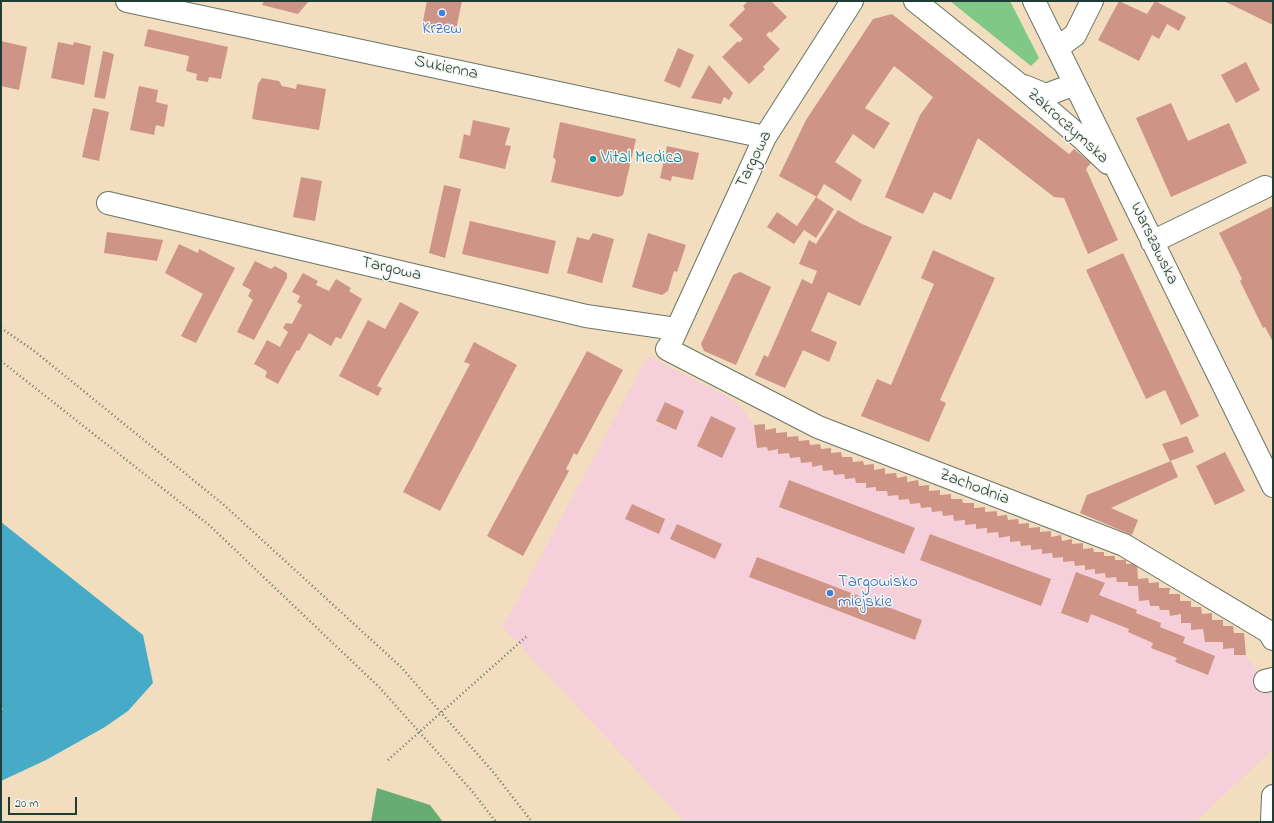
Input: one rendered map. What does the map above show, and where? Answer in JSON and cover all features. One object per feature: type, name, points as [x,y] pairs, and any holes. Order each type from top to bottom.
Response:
[{"type":"street","name":"Sukienna","points":[[127,1],[765,136]]},
{"type":"street","name":"Targowa","points":[[664,356],[765,136],[852,1]]},
{"type":"street","name":"Zakroczymska","points":[[915,1],[1084,140],[1119,174]]},
{"type":"street","name":"Warszawska","points":[[1034,1],[1273,486]]},
{"type":"street","points":[[1057,48],[1075,35],[1092,1]]},
{"type":"street","name":"Zakroczymska","points":[[1015,82],[1046,96],[1075,84]]},
{"type":"street","points":[[1152,242],[1265,188]]},
{"type":"street","name":"Targowa","points":[[108,203],[586,316],[676,329]]},
{"type":"street","name":"Zachodnia","points":[[664,356],[818,427],[1124,546],[1269,632],[1273,639]]},
{"type":"street","points":[[1272,822],[1273,796]]},
{"type":"path","points":[[1,328],[33,350],[224,505],[401,666],[494,773],[532,822]]},
{"type":"path","points":[[1,361],[209,525],[380,688],[472,791],[496,822]]},
{"type":"path","points":[[388,760],[526,636]]},
{"type":"shaded area","name":"Targowisko miejskie","points":[[648,356],[726,396],[741,407],[754,425],[757,448],[767,447],[768,451],[778,449],[778,454],[789,453],[800,457],[802,463],[812,462],[812,467],[822,465],[823,471],[833,470],[834,475],[844,474],[845,479],[855,478],[856,483],[866,483],[866,487],[876,487],[877,491],[887,491],[909,499],[910,504],[920,503],[921,508],[931,507],[932,512],[942,511],[943,516],[953,515],[965,520],[965,525],[976,524],[976,529],[987,528],[988,533],[998,532],[1010,536],[1010,542],[1020,541],[1031,545],[1032,550],[1042,549],[1042,554],[1052,553],[1063,557],[1064,562],[1074,561],[1075,566],[1085,565],[1085,570],[1095,569],[1096,574],[1105,573],[1106,578],[1116,577],[1117,582],[1128,582],[1128,586],[1138,586],[1139,601],[1149,600],[1150,606],[1159,606],[1160,610],[1169,610],[1170,616],[1181,614],[1181,623],[1191,623],[1191,630],[1203,629],[1205,642],[1223,642],[1223,648],[1234,648],[1234,655],[1246,655],[1273,693],[1273,749],[1195,822],[685,822],[503,627]]},
{"type":"green space","points":[[950,1],[1010,1],[1039,58],[1031,66]]},
{"type":"green space","points":[[377,788],[430,805],[443,822],[371,822]]},
{"type":"water","points":[[1,522],[143,635],[153,683],[128,711],[105,727],[46,760],[1,781],[1,711],[3,709],[1,707]]},
{"type":"building","points":[[264,1],[309,1],[298,14],[262,5]]},
{"type":"building","name":"Krzew","points":[[427,1],[462,1],[456,30],[440,26],[440,30],[422,26]]},
{"type":"building","points":[[748,1],[771,1],[787,17],[771,33],[770,31],[766,35],[780,49],[763,67],[765,69],[749,84],[722,57],[738,41],[739,43],[743,39],[729,25],[745,9],[743,6]]},
{"type":"building","points":[[1119,1],[1147,14],[1155,1],[1186,17],[1179,31],[1167,24],[1159,39],[1152,35],[1139,61],[1098,40]]},
{"type":"building","points":[[1224,1],[1273,1],[1273,25]]},
{"type":"building","points":[[892,14],[1069,154],[1074,149],[1091,163],[1086,169],[1118,240],[1088,254],[1064,198],[1054,197],[978,138],[951,200],[934,192],[923,214],[885,197],[920,115],[933,97],[894,66],[865,108],[890,123],[874,149],[853,134],[835,162],[862,180],[851,201],[824,184],[817,197],[779,176],[806,120],[873,19]]},
{"type":"building","points":[[148,29],[228,47],[221,79],[209,77],[208,82],[196,80],[197,74],[186,71],[189,56],[144,46]]},
{"type":"building","points":[[1,41],[27,47],[19,90],[1,86]]},
{"type":"building","points":[[58,42],[73,45],[74,42],[91,46],[84,85],[51,78]]},
{"type":"building","points":[[678,48],[694,55],[680,88],[664,81]]},
{"type":"building","points":[[103,51],[114,54],[105,99],[94,97]]},
{"type":"building","points":[[1246,62],[1260,90],[1236,103],[1221,75]]},
{"type":"building","points":[[709,65],[733,93],[729,100],[724,97],[721,104],[691,98]]},
{"type":"building","points":[[262,78],[279,81],[282,86],[296,89],[297,84],[326,89],[319,130],[252,119],[258,84]]},
{"type":"building","points":[[139,86],[158,90],[156,102],[168,105],[164,127],[156,125],[154,135],[130,130]]},
{"type":"building","points":[[1171,103],[1188,141],[1229,123],[1247,163],[1171,197],[1136,118]]},
{"type":"building","points":[[93,108],[109,112],[99,161],[82,157]]},
{"type":"building","points":[[473,120],[510,128],[505,145],[511,146],[505,169],[459,158],[464,134],[470,136]]},
{"type":"building","name":"Vital Medica","points":[[560,122],[636,139],[623,195],[618,197],[551,182],[556,160],[553,157]]},
{"type":"building","points":[[667,146],[699,153],[693,180],[672,176],[671,181],[660,178]]},
{"type":"building","points":[[301,177],[322,181],[315,221],[293,217]]},
{"type":"building","points":[[444,185],[461,189],[445,258],[429,253]]},
{"type":"building","points":[[816,197],[834,209],[816,238],[804,230],[794,244],[767,227],[777,212],[797,226]]},
{"type":"building","points":[[1273,206],[1273,342],[1265,327],[1263,328],[1240,281],[1242,279],[1219,233]]},
{"type":"building","points":[[838,210],[860,223],[892,237],[860,306],[828,292],[811,331],[837,342],[829,362],[803,350],[785,388],[755,375],[764,355],[768,357],[802,279],[812,284],[817,271],[799,264],[809,240],[816,244]]},
{"type":"building","points":[[470,221],[556,241],[548,274],[462,254]]},
{"type":"building","points":[[107,232],[163,240],[157,261],[104,253]]},
{"type":"building","points":[[593,233],[614,239],[602,283],[567,273],[577,237],[589,240]]},
{"type":"building","points":[[648,233],[686,245],[677,272],[674,271],[668,291],[662,295],[632,287]]},
{"type":"building","points":[[179,244],[198,253],[199,249],[235,268],[196,343],[181,336],[203,294],[165,273]]},
{"type":"building","points":[[933,250],[995,278],[940,400],[946,403],[929,442],[861,416],[877,379],[891,385],[934,284],[921,278]]},
{"type":"building","points":[[1123,253],[1199,416],[1181,425],[1165,390],[1146,399],[1086,270]]},
{"type":"building","points":[[255,261],[271,269],[275,266],[287,273],[287,278],[254,340],[237,332],[253,300],[248,296],[251,290],[242,285]]},
{"type":"building","points":[[740,272],[771,287],[736,365],[704,351],[701,344],[733,275]]},
{"type":"building","points":[[303,273],[318,281],[316,285],[329,291],[336,279],[351,288],[349,291],[362,299],[341,339],[336,337],[331,346],[309,333],[299,351],[297,350],[278,384],[265,377],[267,372],[254,364],[267,340],[280,347],[288,332],[283,328],[286,323],[292,324],[302,305],[297,302],[300,296],[292,292]]},
{"type":"building","points":[[400,302],[419,312],[377,386],[382,388],[378,396],[339,376],[368,320],[385,329]]},
{"type":"building","points":[[474,342],[517,365],[440,511],[403,492],[470,364],[464,362]]},
{"type":"building","points":[[587,351],[623,370],[577,455],[574,453],[566,469],[569,471],[523,556],[487,536]]},
{"type":"building","points":[[665,402],[684,411],[676,430],[656,421]]},
{"type":"building","points":[[711,416],[736,428],[722,458],[697,446]]},
{"type":"building","points":[[765,424],[765,430],[776,428],[776,433],[787,432],[787,437],[798,436],[799,441],[809,440],[810,445],[820,444],[821,449],[831,448],[831,453],[841,452],[842,457],[852,457],[853,462],[863,461],[864,465],[874,464],[874,470],[885,468],[885,474],[896,473],[897,478],[907,476],[907,482],[918,480],[919,486],[929,485],[929,491],[940,490],[940,495],[951,494],[951,499],[962,499],[963,503],[974,503],[974,508],[985,507],[985,512],[997,511],[997,516],[1007,515],[1008,520],[1018,519],[1019,524],[1029,523],[1029,528],[1040,527],[1040,532],[1051,531],[1051,537],[1061,535],[1062,541],[1072,539],[1072,544],[1083,543],[1083,549],[1093,548],[1094,552],[1104,552],[1104,556],[1115,556],[1115,560],[1126,560],[1126,564],[1137,563],[1138,579],[1148,578],[1149,583],[1159,582],[1159,588],[1170,588],[1169,594],[1180,594],[1180,601],[1191,601],[1191,607],[1201,607],[1202,614],[1212,613],[1212,620],[1223,620],[1223,626],[1233,626],[1234,633],[1244,633],[1246,655],[1234,655],[1234,648],[1223,649],[1223,642],[1205,642],[1203,629],[1191,630],[1191,623],[1181,623],[1181,614],[1170,616],[1169,610],[1160,610],[1159,606],[1150,606],[1149,600],[1139,601],[1138,586],[1128,586],[1128,582],[1117,582],[1116,577],[1106,578],[1105,573],[1095,574],[1095,569],[1085,570],[1085,565],[1075,566],[1074,561],[1063,562],[1063,557],[1053,558],[1052,553],[1042,554],[1042,549],[1031,550],[1031,545],[1021,546],[1020,541],[1010,542],[1010,536],[999,538],[998,532],[987,533],[987,528],[976,529],[976,524],[965,525],[965,520],[954,521],[953,515],[943,516],[942,511],[932,512],[931,507],[921,508],[920,503],[910,504],[909,499],[899,500],[898,495],[888,496],[887,491],[876,491],[876,487],[866,488],[866,483],[856,483],[855,478],[845,479],[844,474],[834,475],[833,470],[823,471],[822,465],[812,467],[812,462],[801,463],[800,457],[790,458],[789,453],[778,454],[778,449],[768,451],[767,447],[757,448],[754,425]]},
{"type":"building","points":[[1187,436],[1194,452],[1170,461],[1162,444]]},
{"type":"building","points":[[1225,452],[1245,491],[1215,505],[1196,466]]},
{"type":"building","points":[[1171,461],[1178,477],[1111,508],[1138,520],[1132,535],[1080,513],[1087,495]]},
{"type":"building","points":[[789,480],[915,528],[904,554],[779,507]]},
{"type":"building","points":[[632,504],[665,519],[659,534],[625,519]]},
{"type":"building","points":[[677,524],[722,544],[715,559],[670,539]]},
{"type":"building","points":[[930,534],[1051,579],[1041,606],[920,560]]},
{"type":"building","points":[[757,557],[922,620],[915,640],[749,577]]},
{"type":"building","points":[[1076,572],[1105,583],[1099,595],[1137,610],[1136,613],[1161,623],[1160,627],[1185,637],[1183,643],[1215,656],[1208,675],[1175,662],[1177,658],[1151,648],[1153,643],[1128,632],[1129,629],[1091,614],[1088,623],[1061,613]]},
{"type":"place","name":"Krzew","points":[[442,13]]},
{"type":"place","name":"Vital Medica","points":[[593,159]]},
{"type":"place","name":"Targowisko miejskie","points":[[830,593]]}]
